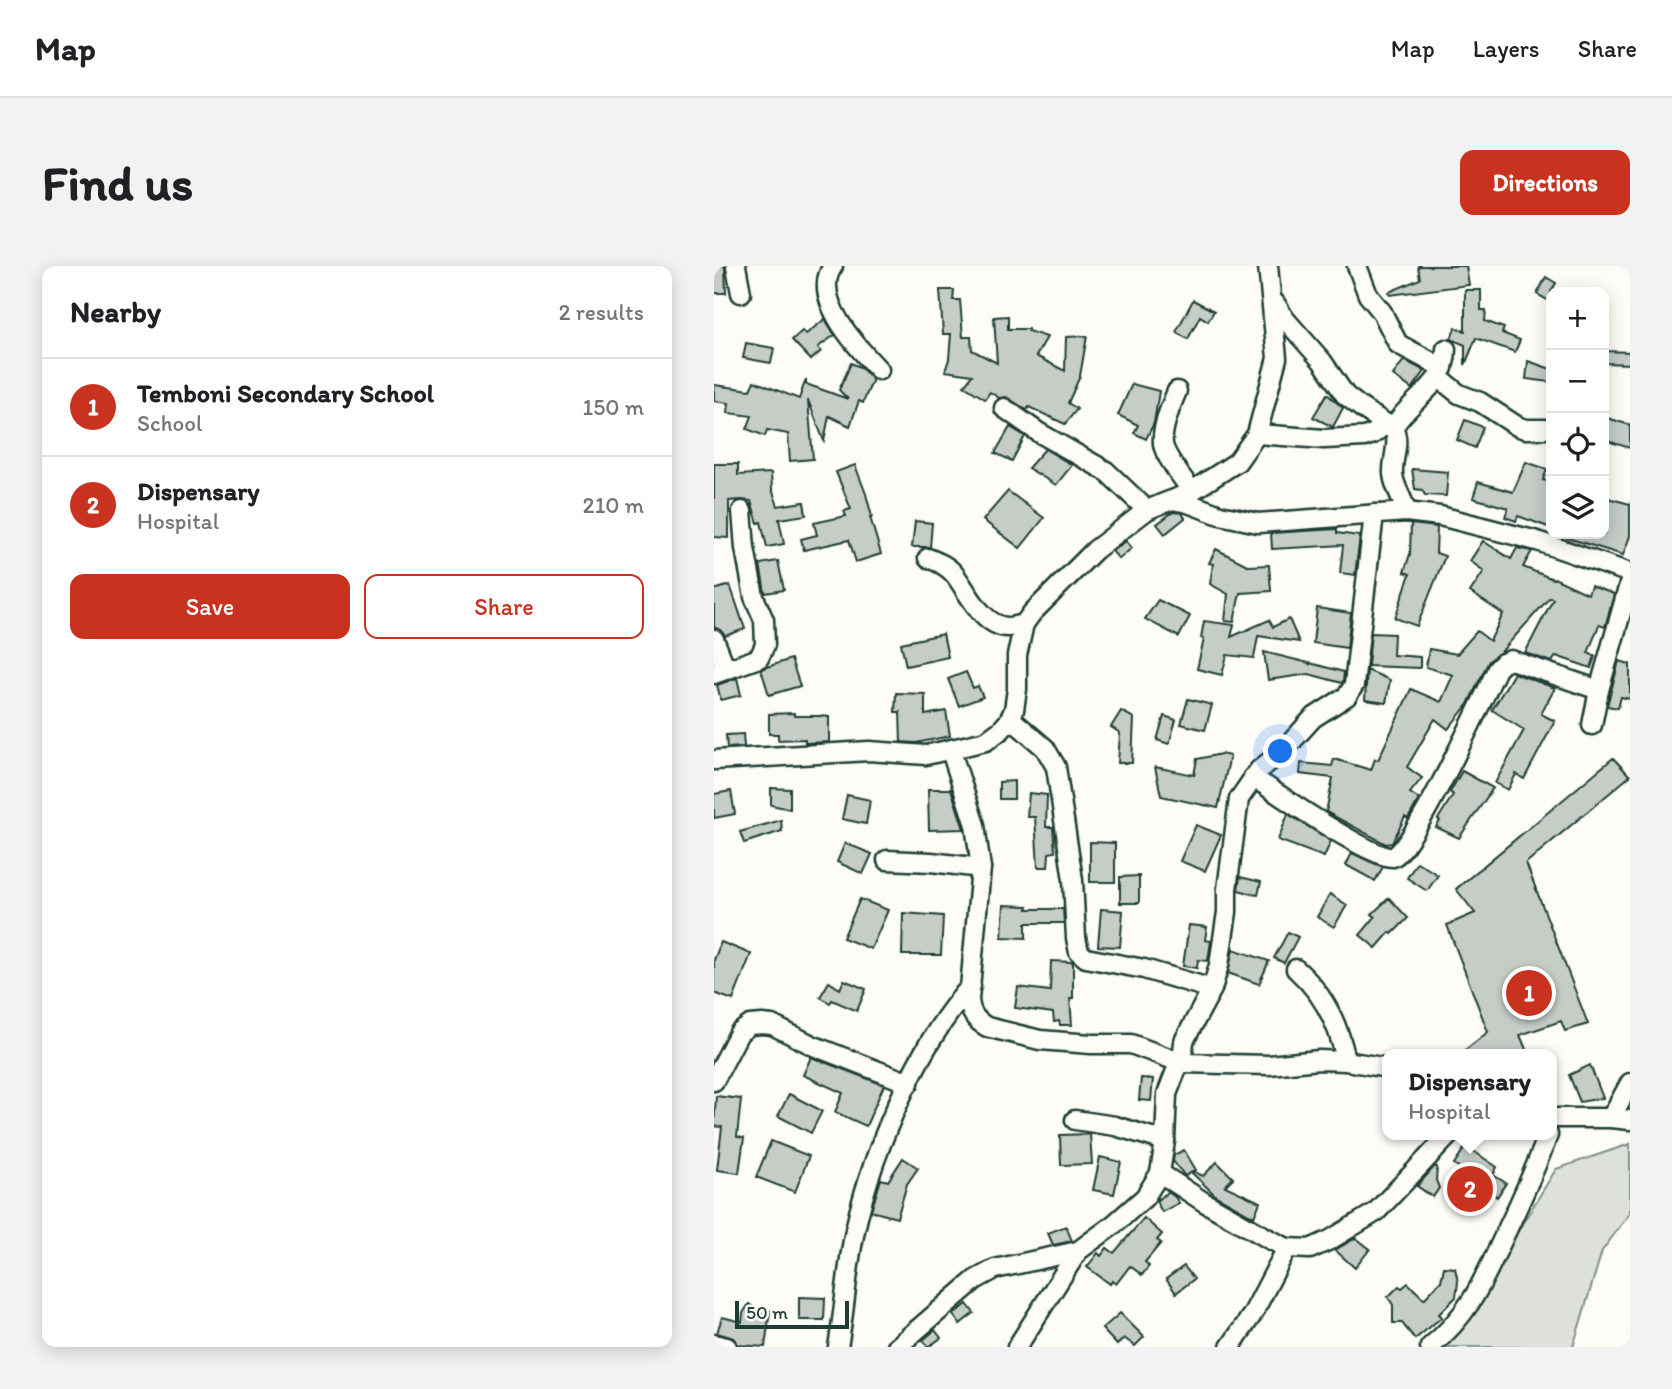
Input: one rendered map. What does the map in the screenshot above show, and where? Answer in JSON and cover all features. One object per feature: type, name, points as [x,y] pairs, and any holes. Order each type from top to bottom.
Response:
[{"type":"street","points":[[736,266],[741,293]]},
{"type":"street","points":[[833,266],[826,282],[828,298],[851,339],[879,370]]},
{"type":"street","points":[[714,761],[869,751],[926,755],[986,741],[1001,730],[1010,718],[1017,689],[1017,655],[1024,624],[1036,608],[1095,550],[1147,510],[1192,491],[1237,462],[1258,434],[1277,358],[1268,266]]},
{"type":"street","points":[[1357,266],[1368,295],[1382,312],[1398,344],[1441,373],[1459,394],[1480,402],[1517,426],[1525,429],[1546,429]]},
{"type":"street","points":[[1272,299],[1285,319],[1322,361],[1345,395],[1390,426],[1397,441],[1393,477],[1405,503],[1406,512]]},
{"type":"street","points":[[1258,434],[1324,439],[1373,434],[1390,426],[1425,394],[1441,373],[1446,349]]},
{"type":"street","points":[[1177,391],[1168,411],[1162,442],[1165,452],[1192,491]]},
{"type":"street","points":[[1004,408],[1038,432],[1106,471],[1147,510]]},
{"type":"street","points":[[1171,500],[1258,523],[1406,512],[1455,519],[1537,541],[1630,573]]},
{"type":"street","points":[[714,639],[720,672],[759,658],[765,645],[764,620],[754,597],[745,548],[743,511]]},
{"type":"street","points":[[1017,1347],[1078,1251],[1145,1197],[1160,1173],[1165,1141],[1167,1094],[1180,1063],[1184,1041],[1212,989],[1219,965],[1239,799],[1254,777],[1284,750],[1313,718],[1347,696],[1354,685],[1374,514]]},
{"type":"street","points":[[928,558],[941,563],[954,574],[966,595],[996,624],[1007,627],[1024,624]]},
{"type":"street","points":[[1592,725],[1599,690],[1630,581]]},
{"type":"street","points":[[1254,777],[1295,806],[1380,855],[1392,858],[1399,854],[1416,826],[1449,768],[1497,669],[1503,663],[1511,660],[1599,690]]},
{"type":"street","points":[[1010,718],[1045,748],[1056,767],[1073,880],[1079,952],[1086,958],[1144,969],[1212,989]]},
{"type":"street","points":[[951,751],[975,825],[981,868],[970,1008],[973,1016],[987,1027],[1040,1040],[1131,1044],[1180,1063],[1269,1065],[1320,1060],[1382,1067]]},
{"type":"street","points":[[887,860],[981,868]]},
{"type":"street","points":[[1296,969],[1317,989],[1324,1000],[1336,1027],[1346,1061]]},
{"type":"street","points":[[838,1347],[852,1244],[868,1180],[883,1137],[944,1019],[971,986]]},
{"type":"street","points":[[714,1081],[739,1033],[750,1025],[762,1024],[772,1025],[814,1046],[909,1083]]},
{"type":"street","points":[[1611,1118],[1630,1083]]},
{"type":"street","points":[[1557,1123],[1611,1118],[1630,1120]]},
{"type":"street","points":[[1074,1120],[1115,1126],[1165,1141]]},
{"type":"street","points":[[1160,1173],[1233,1219],[1287,1248],[1310,1249],[1376,1212],[1444,1140]]},
{"type":"street","points":[[1430,1347],[1453,1327],[1482,1286],[1536,1170],[1546,1140]]},
{"type":"street","points":[[1230,1347],[1252,1315],[1287,1248]]},
{"type":"street","points":[[897,1347],[975,1280],[995,1269],[1078,1251]]},
{"type":"street","points":[[714,1344],[727,1347]]},
{"type":"shaded area","points":[[1630,1144],[1630,1213],[1602,1251],[1573,1347],[1447,1347],[1556,1169]]},
{"type":"building","points":[[714,266],[725,266],[726,293],[714,293]]},
{"type":"building","points":[[1418,266],[1466,266],[1469,285],[1390,295],[1389,292],[1420,279]]},
{"type":"building","points":[[1546,277],[1556,283],[1554,287],[1546,287],[1546,299],[1537,294]]},
{"type":"building","points":[[940,290],[954,290],[953,300],[960,300],[963,337],[971,337],[972,350],[997,363],[994,317],[1008,316],[1008,329],[1028,329],[1047,337],[1036,356],[1065,371],[1066,337],[1087,336],[1080,376],[1068,403],[1077,409],[1065,424],[990,392],[985,399],[964,386],[972,375],[945,371],[951,334],[943,334]]},
{"type":"building","points":[[1465,290],[1481,290],[1481,310],[1486,310],[1485,321],[1504,328],[1502,333],[1520,340],[1515,352],[1476,338],[1465,365],[1465,345],[1451,339],[1455,328],[1465,331]]},
{"type":"building","points":[[1193,300],[1214,311],[1208,321],[1200,316],[1188,339],[1176,332]]},
{"type":"building","points":[[825,319],[835,335],[818,347],[821,351],[811,360],[792,340],[802,331],[806,334]]},
{"type":"building","points":[[746,343],[774,348],[771,363],[743,358]]},
{"type":"building","points":[[1609,351],[1630,352],[1630,364],[1609,363]]},
{"type":"building","points":[[1404,360],[1425,371],[1412,389],[1393,375]]},
{"type":"building","points":[[1528,361],[1546,367],[1546,381],[1526,379]]},
{"type":"building","points":[[851,363],[873,379],[863,403],[859,401],[850,426],[829,416],[824,441],[808,400],[813,459],[790,461],[788,434],[767,430],[765,436],[747,429],[752,416],[728,413],[729,403],[714,401],[714,385],[750,390],[754,381],[799,399],[806,379],[806,384],[848,399],[839,390]]},
{"type":"building","points":[[1132,384],[1159,391],[1154,423],[1146,439],[1134,433],[1138,425],[1118,415]]},
{"type":"building","points":[[1327,394],[1343,408],[1333,427],[1313,417]]},
{"type":"building","points":[[1609,419],[1630,425],[1630,448],[1609,442]]},
{"type":"building","points":[[1465,420],[1483,427],[1475,448],[1457,440]]},
{"type":"building","points":[[1010,427],[1025,436],[1012,461],[995,453]]},
{"type":"building","points":[[1045,449],[1072,465],[1056,485],[1028,468]]},
{"type":"building","points":[[1526,462],[1546,469],[1543,480],[1546,481],[1546,526],[1518,516],[1516,521],[1505,517],[1508,508],[1473,498],[1478,482],[1513,492]]},
{"type":"building","points":[[714,464],[738,464],[738,475],[771,473],[772,489],[778,506],[804,502],[806,515],[779,519],[784,544],[767,547],[761,522],[758,523],[751,501],[742,500],[729,501],[729,538],[714,537]]},
{"type":"building","points":[[855,465],[866,494],[881,554],[856,562],[849,540],[804,550],[801,539],[817,535],[814,523],[846,516],[844,511],[851,509],[836,472]]},
{"type":"building","points":[[1412,469],[1448,472],[1446,496],[1425,495],[1422,490],[1415,489]]},
{"type":"building","points":[[1008,491],[1044,518],[1020,548],[983,520]]},
{"type":"building","points":[[1609,498],[1630,504],[1630,536],[1623,555],[1571,539],[1609,539]]},
{"type":"building","points":[[1173,512],[1182,513],[1185,518],[1165,534],[1157,524]]},
{"type":"building","points":[[915,521],[932,523],[930,547],[912,547]]},
{"type":"building","points":[[1411,524],[1437,527],[1436,553],[1445,556],[1417,626],[1395,618],[1410,574],[1404,572],[1410,554]]},
{"type":"building","points":[[1337,529],[1337,533],[1360,536],[1355,575],[1340,573],[1343,545],[1272,549],[1271,533]]},
{"type":"building","points":[[1126,541],[1132,548],[1119,559],[1112,551]]},
{"type":"building","points":[[1483,541],[1511,559],[1517,548],[1532,551],[1523,567],[1588,594],[1591,586],[1614,594],[1605,627],[1599,625],[1588,653],[1595,656],[1591,668],[1556,656],[1552,662],[1525,653],[1553,599],[1550,597],[1502,651],[1489,661],[1468,704],[1448,729],[1435,719],[1407,767],[1422,778],[1410,793],[1419,799],[1408,819],[1405,817],[1392,843],[1386,844],[1326,812],[1333,778],[1300,774],[1301,763],[1332,766],[1334,759],[1371,770],[1411,689],[1441,702],[1453,675],[1426,667],[1429,649],[1457,654],[1477,631],[1490,641],[1503,614],[1470,592],[1484,571],[1470,561]]},
{"type":"building","points":[[1216,549],[1249,566],[1269,565],[1271,591],[1240,593],[1234,622],[1225,621],[1228,594],[1210,584],[1213,564],[1209,563]]},
{"type":"building","points":[[778,561],[784,590],[765,593],[760,564]]},
{"type":"building","points":[[730,585],[745,629],[725,636],[714,627],[714,590]]},
{"type":"building","points":[[1158,600],[1190,616],[1179,637],[1145,619]]},
{"type":"building","points":[[1317,608],[1351,613],[1347,648],[1313,643]]},
{"type":"building","points":[[1289,619],[1299,642],[1258,636],[1254,658],[1227,655],[1222,675],[1197,669],[1204,639],[1201,638],[1204,621],[1234,625],[1231,637],[1269,620],[1273,627]]},
{"type":"building","points":[[1371,633],[1394,634],[1393,655],[1420,657],[1420,668],[1368,666]]},
{"type":"building","points":[[943,634],[948,657],[906,666],[901,643]]},
{"type":"building","points":[[1264,652],[1344,672],[1343,681],[1342,683],[1309,674],[1268,680]]},
{"type":"building","points":[[791,659],[800,686],[769,695],[761,669]]},
{"type":"building","points":[[1619,661],[1630,664],[1630,699],[1621,697],[1618,708],[1607,706]]},
{"type":"building","points":[[1367,670],[1390,680],[1386,703],[1365,700]]},
{"type":"building","points":[[966,672],[973,688],[978,686],[983,697],[959,706],[948,679]]},
{"type":"building","points":[[1514,673],[1555,688],[1541,714],[1555,721],[1524,779],[1516,774],[1508,790],[1495,783],[1524,730],[1492,710]]},
{"type":"building","points":[[737,678],[741,695],[721,700],[717,685]]},
{"type":"building","points":[[896,693],[925,694],[925,715],[946,711],[950,736],[916,743],[901,742],[900,712],[895,712]]},
{"type":"building","points":[[1188,699],[1212,705],[1205,730],[1181,724]]},
{"type":"building","points":[[1121,711],[1134,718],[1132,763],[1118,763],[1120,733],[1111,727]]},
{"type":"building","points":[[794,713],[794,716],[829,716],[829,742],[778,740],[778,734],[769,734],[769,714]]},
{"type":"building","points":[[1164,716],[1176,720],[1169,744],[1157,740]]},
{"type":"building","points":[[743,734],[744,747],[727,748],[726,735]]},
{"type":"building","points":[[1221,754],[1230,756],[1218,808],[1161,796],[1155,767],[1194,775],[1197,759]]},
{"type":"building","points":[[1613,758],[1630,776],[1526,863],[1588,1024],[1565,1031],[1561,1021],[1520,1035],[1526,1049],[1466,1049],[1488,1032],[1447,925],[1475,913],[1456,889]]},
{"type":"building","points":[[1462,771],[1493,788],[1459,838],[1436,827]]},
{"type":"building","points":[[1014,781],[1014,799],[999,799],[999,782]]},
{"type":"building","points":[[771,788],[790,789],[790,809],[771,805]]},
{"type":"building","points":[[928,789],[951,789],[964,829],[929,830]]},
{"type":"building","points":[[731,791],[735,814],[714,818],[714,794]]},
{"type":"building","points":[[1029,793],[1047,795],[1046,827],[1053,827],[1055,852],[1049,853],[1048,867],[1038,867],[1035,817],[1027,817]]},
{"type":"building","points":[[847,795],[870,800],[866,824],[842,819]]},
{"type":"building","points":[[1288,814],[1331,841],[1324,857],[1278,840]]},
{"type":"building","points":[[781,820],[782,831],[744,843],[740,832]]},
{"type":"building","points":[[1196,825],[1221,835],[1205,871],[1180,861]]},
{"type":"building","points":[[1090,842],[1115,843],[1115,882],[1090,882]]},
{"type":"building","points":[[845,843],[872,854],[863,874],[837,862]]},
{"type":"building","points":[[1352,853],[1383,867],[1375,881],[1346,865]]},
{"type":"building","points":[[1417,862],[1438,875],[1427,891],[1407,878]]},
{"type":"building","points":[[1139,876],[1139,903],[1120,903],[1120,877]]},
{"type":"building","points":[[1240,877],[1261,882],[1258,895],[1238,890]]},
{"type":"building","points":[[1330,894],[1347,905],[1334,927],[1317,917]]},
{"type":"building","points":[[1389,898],[1408,918],[1376,948],[1360,935],[1375,917],[1372,914]]},
{"type":"building","points":[[860,899],[888,910],[871,949],[843,938]]},
{"type":"building","points":[[1004,905],[1028,906],[1027,909],[1063,909],[1064,923],[1026,923],[1026,938],[1002,937]]},
{"type":"building","points":[[1101,909],[1123,911],[1120,947],[1098,946]]},
{"type":"building","points":[[903,913],[943,916],[941,955],[902,955]]},
{"type":"building","points":[[1189,925],[1207,927],[1205,940],[1211,941],[1208,961],[1198,960],[1197,968],[1183,966]]},
{"type":"building","points":[[1288,932],[1298,937],[1284,963],[1274,958]]},
{"type":"building","points":[[721,942],[751,954],[733,1000],[714,993],[714,960]]},
{"type":"building","points":[[1233,949],[1269,961],[1259,984],[1228,973]]},
{"type":"building","points":[[1051,961],[1073,962],[1073,998],[1070,998],[1072,1025],[1054,1022],[1053,1013],[1015,1008],[1018,987],[1050,991]]},
{"type":"building","points":[[844,980],[866,989],[857,1011],[820,997],[829,982],[840,989]]},
{"type":"building","points":[[811,1057],[884,1085],[866,1126],[835,1112],[843,1093],[803,1075]]},
{"type":"building","points":[[1590,1065],[1603,1098],[1580,1102],[1569,1075]]},
{"type":"building","points":[[1141,1078],[1153,1079],[1151,1101],[1139,1100]]},
{"type":"building","points":[[789,1094],[822,1111],[811,1133],[778,1116]]},
{"type":"building","points":[[716,1096],[741,1099],[737,1137],[744,1138],[739,1173],[717,1170],[722,1127],[714,1126]]},
{"type":"building","points":[[1090,1134],[1092,1164],[1061,1165],[1060,1135]]},
{"type":"building","points":[[771,1141],[809,1156],[795,1192],[756,1177]]},
{"type":"building","points":[[1466,1146],[1497,1167],[1493,1175],[1506,1183],[1497,1197],[1485,1188],[1476,1200],[1458,1189],[1467,1173],[1454,1164]]},
{"type":"building","points":[[1184,1150],[1196,1170],[1185,1176],[1173,1161],[1174,1155]]},
{"type":"building","points":[[1100,1157],[1121,1162],[1114,1194],[1093,1190]]},
{"type":"building","points":[[903,1158],[918,1168],[907,1184],[897,1218],[871,1211],[881,1179],[888,1181]]},
{"type":"building","points":[[1217,1162],[1233,1178],[1225,1186],[1260,1202],[1254,1217],[1216,1196],[1192,1173],[1193,1171],[1203,1176]]},
{"type":"building","points":[[1435,1166],[1439,1188],[1433,1197],[1417,1186]]},
{"type":"building","points":[[1168,1192],[1179,1203],[1162,1212],[1156,1201]]},
{"type":"building","points":[[1144,1218],[1162,1234],[1157,1240],[1161,1243],[1145,1262],[1149,1266],[1142,1275],[1130,1266],[1116,1284],[1112,1281],[1110,1284],[1087,1267],[1098,1253],[1101,1256],[1107,1248],[1114,1253]]},
{"type":"building","points":[[1066,1226],[1072,1241],[1053,1245],[1048,1233]]},
{"type":"building","points":[[1356,1238],[1370,1249],[1355,1268],[1335,1250]]},
{"type":"building","points":[[1184,1266],[1194,1279],[1176,1293],[1166,1279]]},
{"type":"building","points":[[1444,1267],[1455,1268],[1458,1282],[1456,1297],[1439,1314],[1442,1317],[1415,1339],[1402,1323],[1393,1323],[1393,1305],[1388,1297],[1399,1286],[1402,1288],[1408,1283],[1424,1299],[1441,1281]]},
{"type":"building","points":[[799,1297],[825,1298],[824,1320],[799,1320]]},
{"type":"building","points":[[749,1304],[762,1314],[770,1311],[765,1347],[738,1345],[734,1338],[717,1333],[722,1317],[742,1322],[743,1313]]},
{"type":"building","points":[[967,1304],[974,1313],[960,1324],[953,1315]]},
{"type":"building","points":[[1120,1313],[1144,1337],[1135,1346],[1124,1338],[1117,1345],[1102,1329]]},
{"type":"building","points":[[935,1330],[941,1338],[928,1347],[923,1340]]},
{"type":"place","name":"Temboni Secondary School","points":[[1529,993]]},
{"type":"place","name":"Dispensary","points":[[1470,1189]]}]
